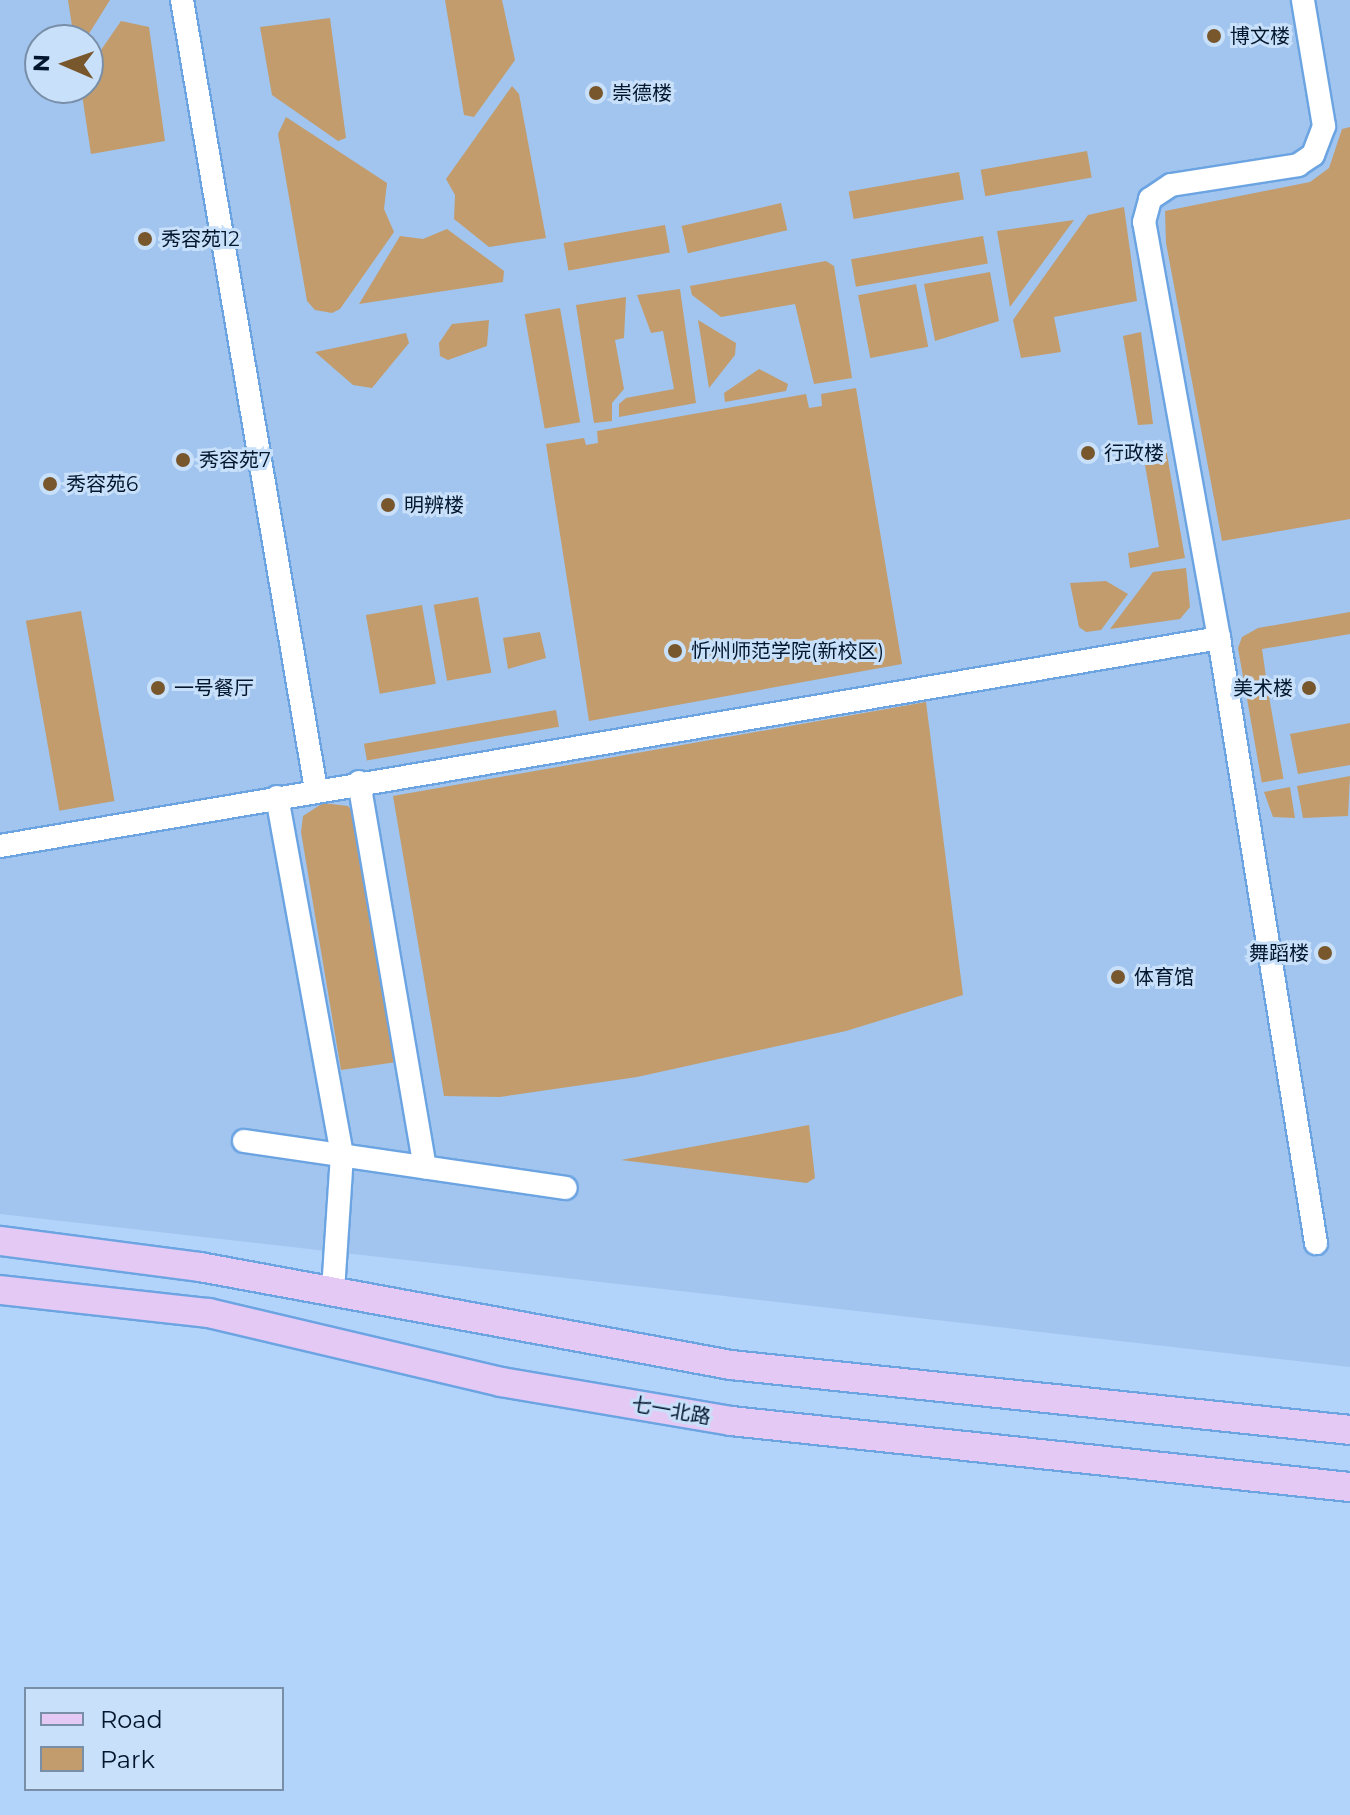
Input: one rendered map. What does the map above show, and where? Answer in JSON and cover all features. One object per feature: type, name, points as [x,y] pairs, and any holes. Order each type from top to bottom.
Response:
[{"type":"main road","points":[[0,1241],[59,1245],[333,1291],[731,1365],[1350,1430]]},
{"type":"main road","name":"七一北路","points":[[0,1290],[209,1313],[501,1382],[731,1421],[1350,1487]]},
{"type":"street","points":[[182,0],[316,790]]},
{"type":"street","points":[[1303,0],[1324,126],[1313,155],[1298,165],[1171,185],[1150,199],[1144,222],[1219,638],[1316,1243]]},
{"type":"street","points":[[0,846],[359,782],[1219,638]]},
{"type":"street","points":[[359,782],[425,1167]]},
{"type":"street","points":[[277,797],[342,1155],[333,1291]]},
{"type":"street","points":[[244,1141],[566,1188]]},
{"type":"shaded area","name":"忻州师范学院(新校区)","points":[[0,0],[1350,0],[1350,1367],[0,1214]]},
{"type":"green space","points":[[68,0],[110,0],[95,24],[72,24]]},
{"type":"green space","points":[[445,0],[502,0],[515,60],[474,117],[464,115]]},
{"type":"green space","points":[[330,18],[346,138],[338,141],[272,95],[260,27]]},
{"type":"green space","points":[[121,21],[149,27],[165,141],[91,154],[83,104],[104,104],[104,46]]},
{"type":"green space","points":[[512,86],[519,94],[546,238],[489,247],[454,219],[455,195],[446,179]]},
{"type":"green space","points":[[286,117],[387,183],[384,209],[394,232],[340,309],[332,313],[315,310],[307,301],[278,134]]},
{"type":"green space","points":[[1350,127],[1350,519],[1222,541],[1166,243],[1165,211],[1310,182],[1329,168],[1342,129]]},
{"type":"green space","points":[[1087,151],[1092,178],[985,196],[981,170]]},
{"type":"green space","points":[[959,172],[964,200],[854,219],[849,191]]},
{"type":"green space","points":[[781,203],[787,230],[688,253],[682,226]]},
{"type":"green space","points":[[1124,207],[1137,301],[1054,317],[1061,352],[1021,358],[1013,320],[1088,215]]},
{"type":"green space","points":[[1074,220],[1010,307],[997,231]]},
{"type":"green space","points":[[665,225],[670,253],[568,270],[564,243]]},
{"type":"green space","points":[[447,229],[504,271],[503,282],[359,304],[400,236],[423,239]]},
{"type":"green space","points":[[983,236],[988,264],[856,287],[851,259]]},
{"type":"green space","points":[[826,261],[834,266],[852,378],[814,384],[795,304],[721,317],[692,295],[690,286]]},
{"type":"green space","points":[[990,272],[999,321],[935,341],[924,284]]},
{"type":"green space","points":[[916,284],[928,347],[870,358],[858,295]]},
{"type":"green space","points":[[680,289],[696,403],[619,417],[619,404],[626,398],[674,389],[663,331],[651,333],[637,295]]},
{"type":"green space","points":[[626,297],[624,338],[615,340],[624,389],[612,403],[612,421],[594,423],[576,305]]},
{"type":"green space","points":[[560,308],[580,422],[545,428],[525,314]]},
{"type":"green space","points":[[489,320],[487,346],[448,360],[440,356],[439,343],[452,324]]},
{"type":"green space","points":[[698,320],[736,343],[735,355],[709,388]]},
{"type":"green space","points":[[1141,332],[1153,424],[1138,425],[1123,336]]},
{"type":"green space","points":[[406,333],[409,343],[372,388],[353,385],[315,352]]},
{"type":"green space","points":[[759,369],[788,384],[786,391],[725,402],[724,393]]},
{"type":"green space","points":[[856,388],[902,664],[589,721],[546,444],[584,438],[586,445],[598,443],[597,431],[806,394],[809,408],[822,406],[821,394]]},
{"type":"green space","points":[[1165,443],[1185,558],[1130,568],[1128,553],[1159,547],[1142,447]]},
{"type":"green space","points":[[1186,568],[1190,607],[1180,619],[1110,629],[1153,572]]},
{"type":"green space","points":[[1106,581],[1128,594],[1101,630],[1086,632],[1079,627],[1070,583]]},
{"type":"green space","points":[[478,597],[491,673],[447,681],[434,605]]},
{"type":"green space","points":[[422,605],[436,684],[380,694],[366,615]]},
{"type":"green space","points":[[81,611],[115,801],[59,811],[26,621]]},
{"type":"green space","points":[[1350,612],[1350,634],[1262,649],[1267,684],[1245,688],[1238,648],[1242,637],[1258,628]]},
{"type":"green space","points":[[540,632],[546,658],[508,669],[503,638]]},
{"type":"green space","points":[[1268,691],[1283,779],[1262,782],[1246,695]]},
{"type":"green space","points":[[926,702],[963,995],[846,1031],[637,1077],[500,1097],[444,1096],[393,796]]},
{"type":"green space","points":[[556,710],[559,727],[367,761],[364,744]]},
{"type":"green space","points":[[1350,723],[1350,765],[1298,774],[1290,734]]},
{"type":"green space","points":[[1350,776],[1348,816],[1303,818],[1297,786]]},
{"type":"green space","points":[[1290,787],[1295,818],[1273,817],[1264,792]]},
{"type":"green space","points":[[323,803],[348,806],[355,814],[397,1062],[341,1070],[301,832],[303,816]]},
{"type":"green space","points":[[809,1125],[815,1178],[807,1183],[621,1160]]},
{"type":"place","name":"博文楼","points":[[1214,36]]},
{"type":"place","name":"崇德楼","points":[[596,93]]},
{"type":"place","name":"秀容苑12","points":[[145,239]]},
{"type":"place","name":"行政楼","points":[[1088,453]]},
{"type":"place","name":"秀容苑7","points":[[183,460]]},
{"type":"place","name":"秀容苑6","points":[[50,484]]},
{"type":"place","name":"明辨楼","points":[[388,505]]},
{"type":"place","name":"忻州师范学院(新校区)","points":[[675,651]]},
{"type":"place","name":"一号餐厅","points":[[158,688]]},
{"type":"place","name":"美术楼","points":[[1309,688]]},
{"type":"place","name":"舞蹈楼","points":[[1325,953]]},
{"type":"place","name":"体育馆","points":[[1118,977]]}]
